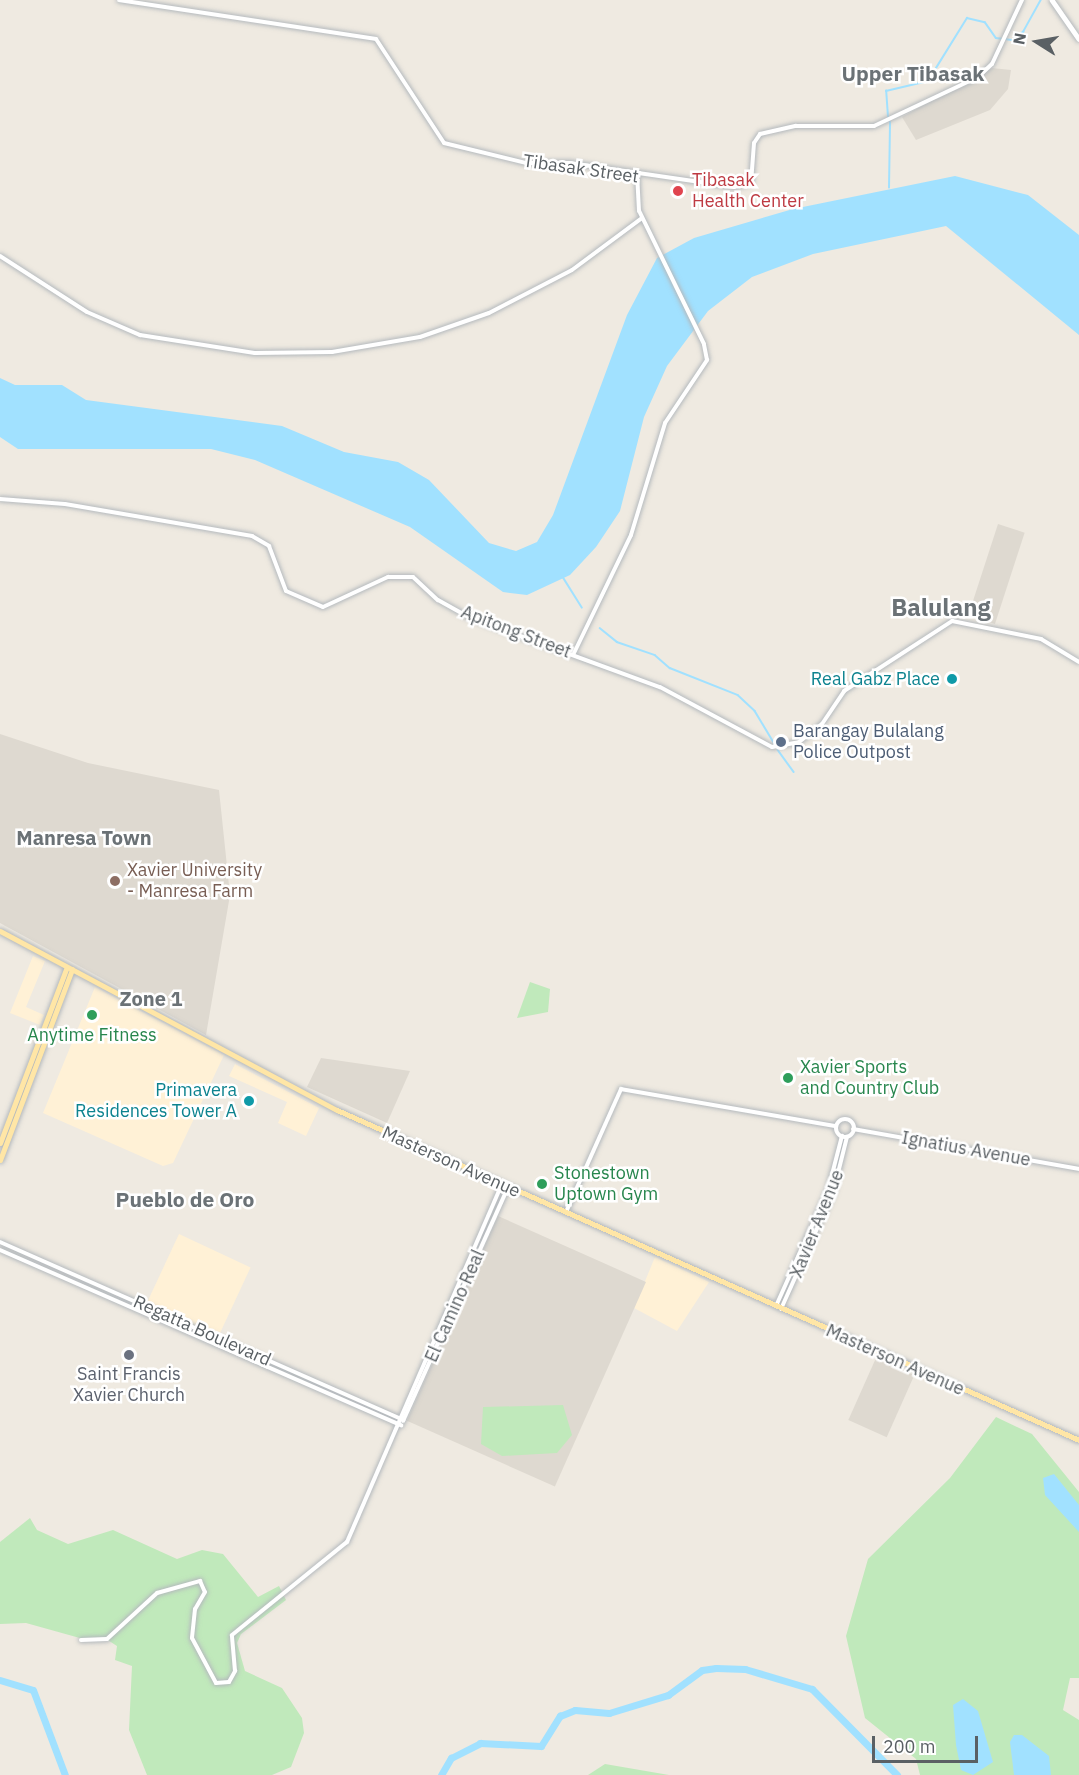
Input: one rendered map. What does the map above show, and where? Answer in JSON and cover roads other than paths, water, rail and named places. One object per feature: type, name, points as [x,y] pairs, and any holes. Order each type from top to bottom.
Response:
[{"type":"main road","points":[[1052,0],[1079,39]]},
{"type":"main road","name":"Masterson Avenue","points":[[0,931],[310,1097],[778,1308],[1079,1440]]},
{"type":"main road","points":[[0,1143],[70,968]]},
{"type":"main road","points":[[0,1160],[70,968]]},
{"type":"street","name":"Tibasak Street","points":[[119,0],[372,37],[388,50],[444,143],[526,163],[570,164],[637,176],[747,186],[760,134],[796,126],[861,128],[880,123],[978,76],[992,64],[1022,0]]},
{"type":"street","points":[[574,653],[631,535],[665,423],[704,368],[704,344],[642,218],[637,176]]},
{"type":"street","points":[[0,256],[94,315],[140,334],[255,352],[332,352],[420,337],[489,313],[572,270],[642,218]]},
{"type":"street","name":"Apitong Street","points":[[0,499],[65,504],[252,536],[269,546],[286,591],[323,607],[388,577],[413,577],[438,600],[471,618],[574,653],[672,692],[772,747],[789,747],[807,736],[822,724],[833,703],[955,620],[1041,639],[1079,662]]},
{"type":"street","points":[[566,1213],[621,1089],[836,1126],[844,1136],[854,1129]]},
{"type":"street","name":"Ignatius Avenue","points":[[836,1126],[846,1120],[854,1129],[1079,1169]]},
{"type":"street","name":"Xavier Avenue","points":[[778,1308],[828,1190],[844,1136]]},
{"type":"street","name":"El Camino Real","points":[[400,1422],[505,1185]]},
{"type":"street","name":"Regatta Boulevard","points":[[0,1242],[400,1422]]},
{"type":"street","name":"Regatta Boulevard","points":[[0,1250],[400,1422]]},
{"type":"street","points":[[81,1641],[106,1639],[157,1593],[200,1581],[205,1592],[195,1609],[192,1638],[211,1676],[225,1684],[235,1671],[232,1635],[282,1599],[295,1579],[342,1550],[400,1422]]},
{"type":"water","points":[[955,176],[1028,195],[1079,235],[1079,335],[946,226],[813,254],[752,277],[708,311],[667,366],[644,417],[620,511],[596,547],[570,575],[527,595],[503,592],[410,527],[255,460],[211,449],[18,449],[0,437],[0,378],[15,385],[62,385],[86,400],[282,426],[344,452],[398,462],[429,480],[489,543],[516,551],[537,542],[553,515],[627,315],[657,258],[694,238],[793,209]]},
{"type":"water","points":[[1054,1474],[1079,1505],[1079,1532],[1045,1495],[1043,1478]]},
{"type":"water","points":[[963,1699],[978,1711],[993,1762],[973,1775],[961,1770],[956,1745],[953,1705]]},
{"type":"water","points":[[1014,1735],[1022,1735],[1049,1756],[1051,1775],[1014,1775],[1010,1742]]},
{"type":"waterway","points":[[888,117],[886,91],[928,81],[967,18],[985,22],[996,38],[1012,40],[1023,32],[1041,0]]},
{"type":"waterway","points":[[889,188],[890,122]]},
{"type":"waterway","points":[[563,577],[582,608]]},
{"type":"waterway","points":[[600,628],[617,642],[655,655],[670,668],[738,695],[755,711],[775,744]]},
{"type":"waterway","points":[[778,750],[794,772]]},
{"type":"waterway","points":[[441,1775],[451,1758],[480,1743],[541,1746],[560,1716],[575,1710],[609,1713],[668,1695],[702,1670],[716,1668],[745,1669],[812,1689],[897,1775]]},
{"type":"waterway","points":[[0,1680],[33,1690],[65,1775]]},
{"type":"place","name":"Tibasak Health Center","points":[[678,191]]},
{"type":"place","name":"Real Gabz Place","points":[[952,679]]},
{"type":"place","name":"Barangay Bulalang Police Outpost","points":[[781,742]]},
{"type":"place","name":"Xavier University - Manresa Farm","points":[[115,881]]},
{"type":"place","name":"Anytime Fitness","points":[[92,1015]]},
{"type":"place","name":"Xavier Sports and Country Club","points":[[788,1078]]},
{"type":"place","name":"Primavera Residences Tower A","points":[[249,1101]]},
{"type":"place","name":"Stonestown Uptown Gym","points":[[542,1184]]},
{"type":"place","name":"Saint Francis Xavier Church","points":[[129,1355]]},
{"type":"district","name":"Upper Tibasak","points":[[913,73]]},
{"type":"district","name":"Balulang","points":[[941,608]]},
{"type":"district","name":"Manresa Town","points":[[84,837]]},
{"type":"district","name":"Zone 1","points":[[151,998]]},
{"type":"district","name":"Pueblo de Oro","points":[[185,1199]]}]
